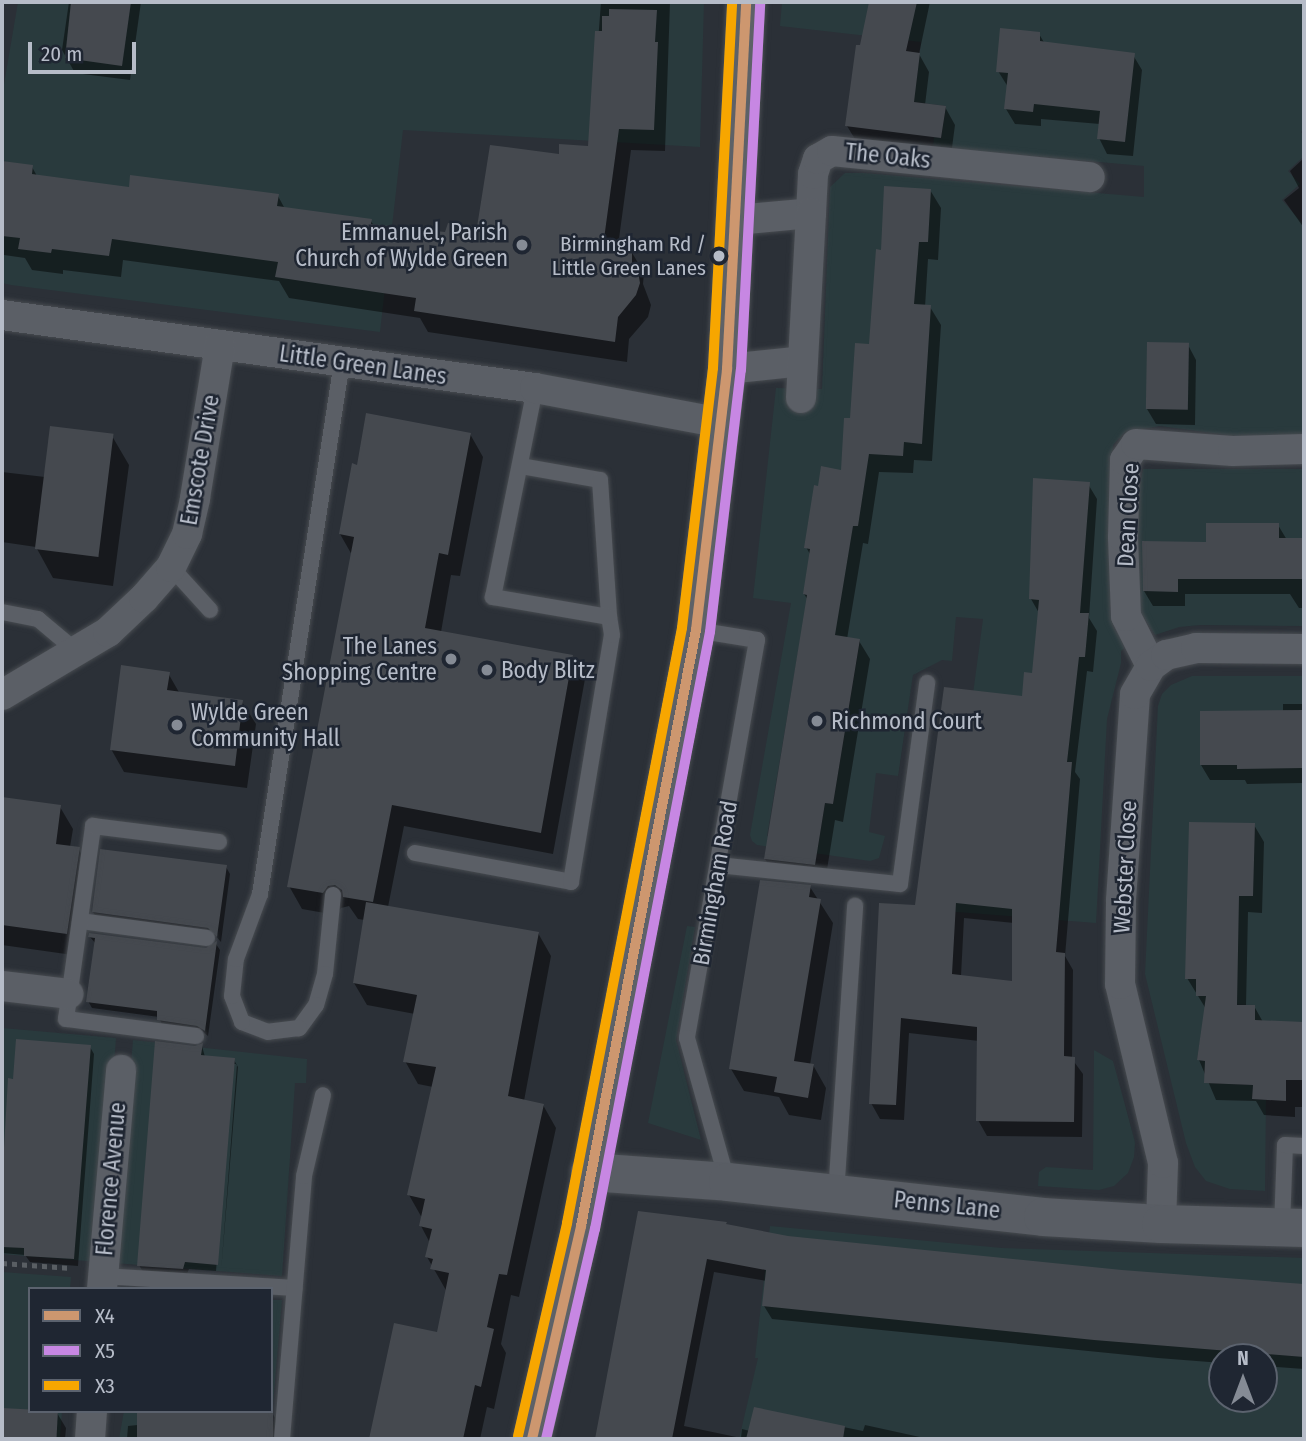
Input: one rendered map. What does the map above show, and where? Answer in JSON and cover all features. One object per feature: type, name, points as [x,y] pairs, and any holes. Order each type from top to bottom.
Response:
[{"type":"main road","points":[[532,1439],[590,1172],[696,630],[727,369],[746,2]]},
{"type":"main road","name":"Penns Lane","points":[[590,1172],[728,1182],[1043,1217],[1293,1228]]},
{"type":"street","name":"The Oaks","points":[[811,213],[813,174],[818,159],[832,151],[1090,177]]},
{"type":"street","points":[[736,220],[811,213],[801,398]]},
{"type":"street","name":"Little Green Lanes","points":[[2,315],[535,388],[722,423]]},
{"type":"street","name":"Emscote Drive","points":[[2,695],[108,632],[144,598],[171,567],[190,522],[220,345]]},
{"type":"street","points":[[727,369],[803,361]]},
{"type":"street","name":"Dean Close","points":[[1151,666],[1126,617],[1123,537],[1125,460],[1136,444],[1233,451],[1304,449]]},
{"type":"street","points":[[1151,666],[1166,655],[1196,648],[1304,649]]},
{"type":"street","name":"Webster Close","points":[[1151,666],[1135,694],[1121,900],[1120,984],[1163,1163],[1161,1224]]},
{"type":"street","points":[[2,986],[69,994]]},
{"type":"street","name":"Florence Avenue","points":[[103,1282],[121,1070]]},
{"type":"street","points":[[90,1439],[92,1413]]},
{"type":"lane","points":[[333,895],[325,974],[316,1005],[299,1028],[268,1032],[242,1021],[232,996],[236,958],[260,894],[342,362]]},
{"type":"lane","points":[[535,388],[493,597],[609,617]]},
{"type":"lane","points":[[415,853],[571,882],[612,635],[600,480],[521,466]]},
{"type":"lane","points":[[171,567],[210,610]]},
{"type":"lane","points":[[2,612],[38,620],[76,651]]},
{"type":"lane","name":"Birmingham Road","points":[[696,630],[757,640],[687,1038],[728,1182]]},
{"type":"lane","points":[[718,865],[900,884],[927,683]]},
{"type":"lane","points":[[196,1036],[66,1018],[93,826],[219,842]]},
{"type":"lane","points":[[836,1194],[855,906]]},
{"type":"lane","points":[[80,921],[207,938]]},
{"type":"lane","points":[[282,1439],[304,1176],[323,1095]]},
{"type":"lane","points":[[1293,1228],[1284,1145],[1304,1146]]},
{"type":"lane","points":[[103,1282],[263,1287]]},
{"type":"lane","points":[[273,1287],[295,1288]]},
{"type":"path","points":[[2,1263],[70,1268],[103,1282]]},
{"type":"shaded area","points":[[18,2],[704,2],[700,147],[403,130],[380,332],[11,285],[2,283],[2,96]]},
{"type":"shaded area","points":[[782,2],[1304,2],[1304,130],[1301,132],[1304,135],[1304,156],[1288,171],[1300,184],[1282,200],[1304,225],[1304,435],[1242,437],[1160,426],[1125,432],[1113,445],[1110,612],[1114,628],[1127,646],[1121,651],[1121,663],[1107,719],[1096,923],[944,911],[983,619],[956,617],[952,661],[942,660],[913,675],[898,776],[876,773],[869,832],[885,836],[879,858],[870,861],[757,845],[752,841],[750,835],[791,603],[753,598],[776,388],[822,389],[830,187],[845,173],[864,173],[1144,197],[1144,166],[933,147],[934,137],[941,138],[946,106],[893,99],[916,85],[921,42],[780,26]],"holes":[[[802,629],[860,640],[833,804],[825,803],[818,846],[767,836]]]},
{"type":"shaded area","points":[[1143,469],[1304,469],[1304,626],[1201,625],[1179,627],[1155,635],[1137,607],[1139,490]]},
{"type":"shaded area","points":[[1192,676],[1304,676],[1304,1022],[1293,1022],[1253,1061],[1255,1005],[1207,1004],[1197,1059],[1205,1061],[1205,1083],[1253,1085],[1252,1099],[1266,1100],[1265,1191],[1230,1189],[1206,1181],[1195,1167],[1186,1143],[1145,974],[1158,706],[1162,694],[1171,685]]},
{"type":"shaded area","points":[[687,926],[695,927],[676,1040],[701,1140],[648,1123]]},
{"type":"shaded area","points":[[2,1028],[116,1038],[99,1262],[2,1254]]},
{"type":"shaded area","points":[[133,1040],[307,1059],[306,1083],[295,1083],[282,1276],[114,1263]]},
{"type":"shaded area","points":[[1094,1050],[1113,1061],[1135,1142],[1134,1157],[1128,1173],[1114,1186],[1099,1190],[1038,1186],[1039,1172],[1046,1167],[1093,1170]]},
{"type":"shaded area","points":[[770,1226],[1002,1248],[1304,1258],[1304,1439],[739,1439],[758,1358],[755,1358]]},
{"type":"shaded area","points":[[2,1272],[71,1277],[70,1287],[28,1287],[28,1413],[62,1413],[60,1439],[2,1439]]},
{"type":"shaded area","points":[[273,1300],[282,1300],[273,1404]]},
{"type":"shaded area","points":[[124,1413],[272,1413],[270,1439],[119,1439]]},
{"type":"building","points":[[71,2],[131,2],[122,66],[65,58]]},
{"type":"building","points":[[869,2],[917,2],[906,51],[920,53],[914,102],[946,106],[941,138],[845,126],[856,45],[860,45]]},
{"type":"building","points":[[609,9],[657,10],[655,42],[658,42],[654,130],[619,129],[604,239],[632,250],[632,264],[638,271],[640,283],[636,295],[618,317],[615,342],[414,311],[416,298],[275,277],[278,262],[112,239],[109,256],[52,249],[51,253],[18,249],[20,238],[2,236],[2,161],[33,165],[32,174],[129,187],[130,175],[279,194],[277,206],[372,219],[371,224],[445,232],[448,223],[477,227],[490,145],[559,154],[559,144],[588,146],[595,31],[602,31],[602,16],[609,16]]},
{"type":"building","points":[[1000,28],[1040,32],[1040,41],[1135,53],[1125,142],[1097,139],[1100,111],[1034,104],[1033,112],[1004,109],[1008,73],[996,72]]},
{"type":"building","points":[[884,186],[931,189],[928,242],[919,242],[914,304],[931,305],[922,444],[904,442],[903,456],[869,454],[858,526],[853,526],[835,635],[860,639],[833,804],[825,803],[815,865],[764,859],[807,595],[803,594],[810,549],[804,548],[814,485],[818,486],[821,466],[841,470],[844,418],[850,418],[855,343],[869,344],[876,249],[881,250]]},
{"type":"building","points":[[1147,342],[1189,343],[1188,410],[1146,409]]},
{"type":"building","name":"The Lanes Shopping Centre","points":[[366,413],[471,433],[448,555],[439,553],[425,628],[573,655],[541,833],[392,805],[373,902],[343,897],[342,890],[335,885],[328,886],[323,893],[287,887],[354,537],[339,534],[352,463],[357,465]]},
{"type":"building","points":[[50,426],[114,434],[98,557],[35,549]]},
{"type":"building","points":[[1033,478],[1090,482],[1080,613],[1089,613],[1085,657],[1079,657],[1067,762],[1072,762],[1056,952],[1065,953],[1064,1056],[1075,1057],[1074,1122],[976,1121],[977,1027],[901,1018],[896,1105],[869,1104],[879,903],[915,905],[944,687],[1022,696],[1024,672],[1032,673],[1039,600],[1029,599]],"holes":[[[956,903],[1012,909],[1012,981],[952,974]]]},
{"type":"building","points":[[1206,523],[1279,523],[1279,538],[1304,538],[1304,579],[1178,579],[1178,592],[1143,591],[1142,541],[1206,542]]},
{"type":"building","name":"Wylde Green Community Hall","points":[[121,665],[170,672],[167,690],[243,700],[235,766],[110,750]]},
{"type":"building","points":[[1304,710],[1304,768],[1237,769],[1237,765],[1200,765],[1200,711]]},
{"type":"building","points":[[2,797],[61,805],[56,844],[80,847],[67,934],[2,925]]},
{"type":"building","points":[[1189,822],[1255,823],[1253,896],[1239,896],[1237,1005],[1255,1005],[1255,1020],[1304,1022],[1304,1080],[1286,1080],[1286,1101],[1252,1099],[1253,1085],[1204,1083],[1205,1061],[1197,1060],[1206,996],[1196,996],[1196,979],[1185,979]]},
{"type":"building","points":[[100,849],[227,865],[217,937],[208,928],[92,912]]},
{"type":"building","points":[[760,880],[811,885],[809,897],[821,899],[794,1061],[814,1064],[808,1098],[774,1092],[777,1077],[729,1069]]},
{"type":"building","points":[[366,902],[539,932],[508,1096],[544,1104],[507,1275],[499,1274],[487,1327],[494,1329],[481,1387],[475,1385],[463,1439],[369,1439],[394,1323],[437,1332],[449,1273],[430,1269],[433,1259],[425,1257],[432,1229],[419,1226],[425,1199],[407,1195],[436,1067],[403,1062],[417,995],[353,983]]},
{"type":"building","points":[[89,933],[206,948],[217,941],[205,1031],[197,1026],[157,1020],[157,1011],[86,1002],[95,938],[88,937]]},
{"type":"building","points":[[16,1039],[91,1045],[74,1259],[24,1256],[24,1248],[2,1247],[2,1182],[8,1078],[13,1079]]},
{"type":"building","points":[[155,1041],[195,1046],[203,1043],[201,1055],[235,1058],[218,1265],[185,1262],[183,1269],[137,1266]]},
{"type":"building","points":[[638,1211],[727,1222],[726,1224],[788,1236],[1122,1270],[1304,1284],[1304,1357],[1278,1355],[1278,1343],[1208,1343],[1208,1349],[762,1306],[766,1270],[707,1259],[672,1439],[595,1439]]},
{"type":"building","points":[[754,1407],[845,1426],[843,1439],[746,1439]]},
{"type":"building","points":[[2,1408],[28,1409],[28,1413],[58,1413],[56,1439],[2,1439]]},
{"type":"building","points":[[137,1413],[273,1413],[273,1439],[137,1439]]},
{"type":"transit line","name":"X3","points":[[518,1436],[567,1223],[682,628],[713,368],[732,2]]},
{"type":"transit line","name":"X4","points":[[532,1439],[581,1226],[696,630],[727,369],[746,2]]},
{"type":"transit line","name":"X5","points":[[546,1439],[595,1229],[710,632],[741,370],[760,3]]},
{"type":"place","name":"Emmanuel, Parish Church of Wylde Green","points":[[522,245]]},
{"type":"place","name":"Birmingham Rd / Little Green Lanes","points":[[719,256]]},
{"type":"place","name":"The Lanes Shopping Centre","points":[[451,659]]},
{"type":"place","name":"Body Blitz","points":[[487,670]]},
{"type":"place","name":"Richmond Court","points":[[817,721]]},
{"type":"place","name":"Wylde Green Community Hall","points":[[177,725]]}]
